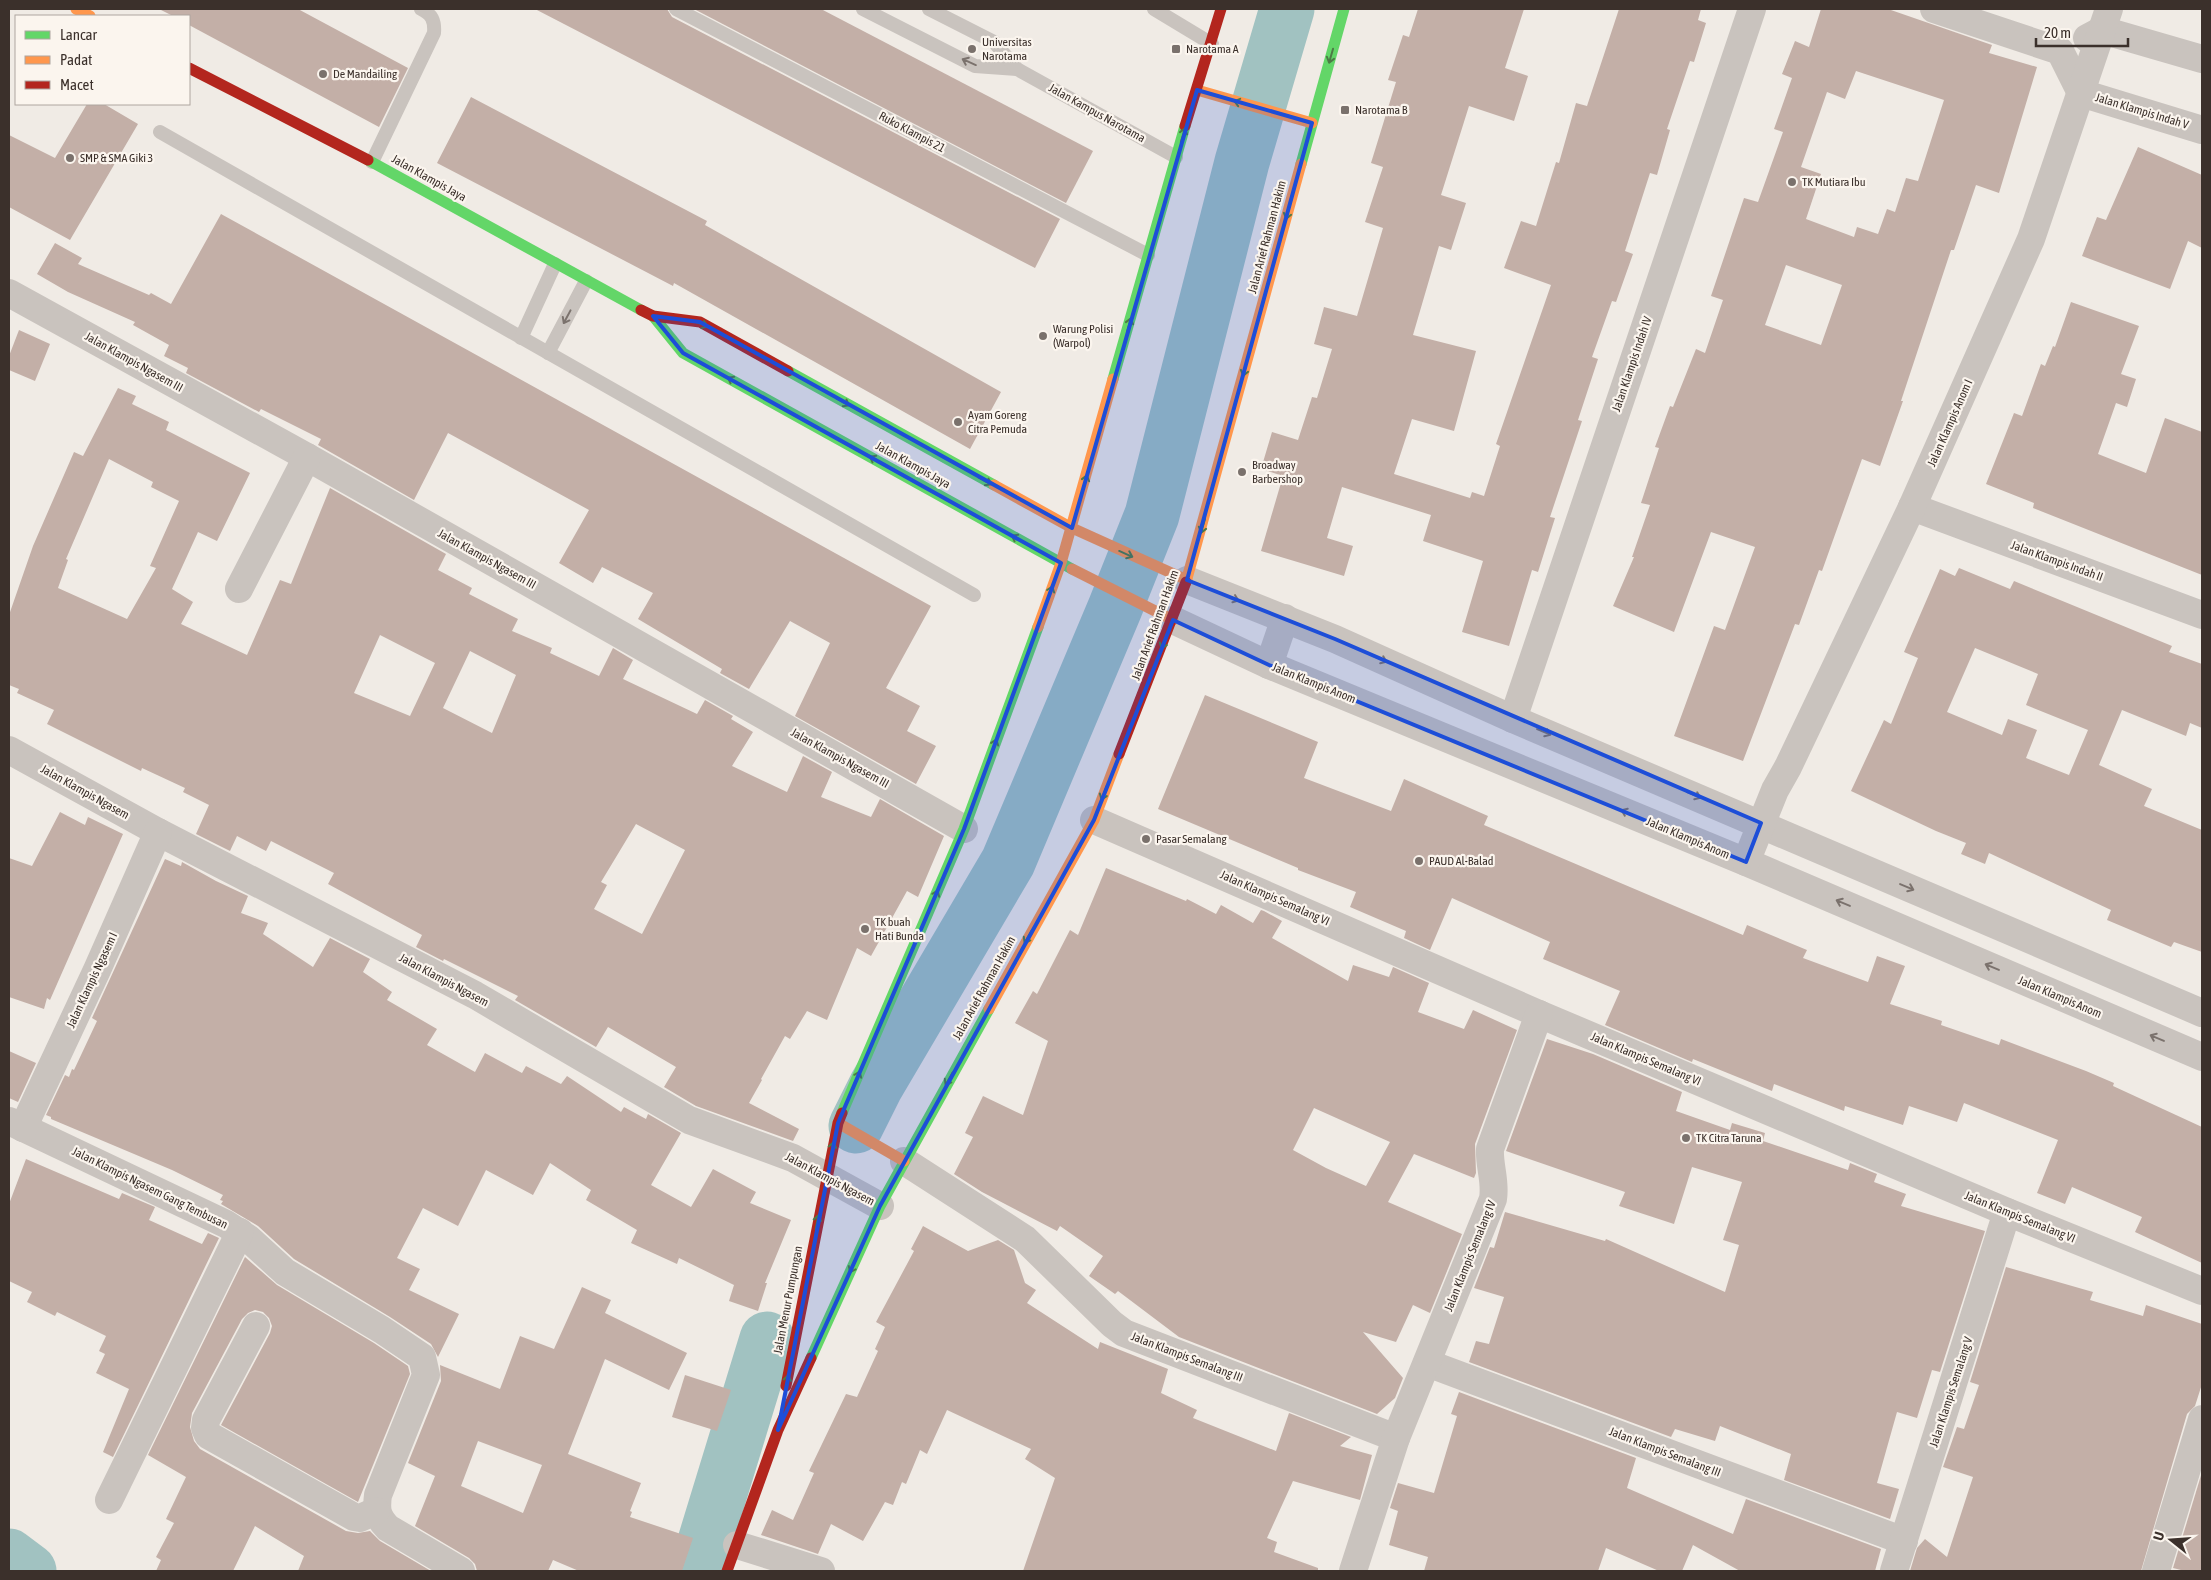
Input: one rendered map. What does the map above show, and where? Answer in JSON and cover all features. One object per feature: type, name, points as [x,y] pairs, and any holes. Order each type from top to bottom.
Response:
[{"type":"street","points":[[76,9],[88,15]]},
{"type":"street","points":[[826,1175],[838,1123],[964,829],[1061,563],[1176,157],[1212,44],[1221,9]]},
{"type":"street","name":"Jalan Arief Rahman Hakim","points":[[880,1206],[1094,820],[1173,620],[1187,580],[1344,9]]},
{"type":"street","name":"Jalan Klampis Indah IV","points":[[1513,719],[1752,9]]},
{"type":"street","points":[[1934,9],[2060,52],[2081,93]]},
{"type":"street","points":[[2060,52],[2106,20],[2202,59]]},
{"type":"street","name":"Jalan Klampis Anom I","points":[[1746,862],[1764,825],[1783,774],[1912,508],[2032,239],[2106,20]]},
{"type":"street","name":"Jalan Klampis Jaya","points":[[190,69],[372,162],[586,281],[653,316],[700,322],[1091,539],[1187,580]]},
{"type":"street","points":[[1197,90],[1312,123]]},
{"type":"street","name":"Jalan Klampis Indah V","points":[[2081,93],[2202,130]]},
{"type":"street","name":"Jalan Klampis Ngasem III","points":[[9,293],[307,457],[964,829]]},
{"type":"street","name":"Jalan Klampis Jaya","points":[[653,316],[683,353],[1061,563],[1173,620]]},
{"type":"street","points":[[239,588],[307,457]]},
{"type":"street","name":"Jalan Klampis Indah II","points":[[1912,508],[2202,615]]},
{"type":"street","points":[[1187,580],[1285,618],[1513,719],[2202,1012]]},
{"type":"street","points":[[1269,665],[1285,618]]},
{"type":"street","name":"Jalan Klampis Anom","points":[[1173,620],[1269,665],[1746,862],[2202,1058]]},
{"type":"street","name":"Jalan Klampis Ngasem","points":[[9,750],[158,832],[475,995],[689,1120],[793,1158],[880,1206]]},
{"type":"street","name":"Jalan Klampis Semalang VI","points":[[1094,820],[1539,1014],[2007,1212],[2202,1291]]},
{"type":"street","name":"Jalan Klampis Ngasem I","points":[[16,1125],[97,970],[158,832]]},
{"type":"street","name":"Jalan Klampis Semalang IV","points":[[1396,1438],[1494,1199],[1496,1185],[1490,1159],[1490,1149],[1539,1014]]},
{"type":"street","name":"Jalan Klampis Semalang III","points":[[838,1123],[904,1161],[1025,1239],[1112,1324],[1124,1333],[1396,1438]]},
{"type":"street","name":"Jalan Klampis Ngasem Gang Tembusan","points":[[16,1125],[226,1224],[240,1232],[285,1272],[382,1330],[422,1357],[426,1375],[378,1495],[376,1511]]},
{"type":"street","name":"Jalan Menur Pumpungan","points":[[778,1430],[826,1175]]},
{"type":"street","name":"Jalan Menur Pumpungan","points":[[727,1571],[778,1430],[880,1206]]},
{"type":"street","name":"Jalan Klampis Semalang V","points":[[1894,1571],[2007,1212]]},
{"type":"street","points":[[109,1500],[240,1232]]},
{"type":"street","points":[[256,1326],[206,1420],[205,1428],[208,1435],[354,1517],[360,1518],[376,1511],[379,1519],[388,1528],[461,1571]]},
{"type":"street","name":"Jalan Klampis Semalang III","points":[[1427,1363],[1904,1541]]},
{"type":"street","points":[[2156,1571],[2202,1419]]},
{"type":"street","points":[[1353,1571],[1396,1438]]},
{"type":"street","points":[[737,1545],[821,1571]]},
{"type":"lane","points":[[372,162],[434,33],[435,24],[429,13],[421,9]]},
{"type":"lane","name":"Ruko Klampis 21","points":[[676,9],[1148,255]]},
{"type":"lane","name":"Jalan Kampus Narotama","points":[[863,9],[975,66],[1017,69]]},
{"type":"lane","name":"Jalan Kampus Narotama","points":[[929,9],[994,42],[1017,69],[1176,157]]},
{"type":"lane","points":[[1154,9],[1212,44]]},
{"type":"lane","points":[[160,132],[974,595]]},
{"type":"lane","points":[[521,338],[555,264]]},
{"type":"lane","points":[[548,353],[586,281]]},
{"type":"highlighted area","points":[[1197,90],[1312,123],[1187,580],[1335,639],[1761,823],[1746,862],[1269,665],[1173,620],[1094,820],[880,1206],[778,1430],[838,1123],[964,829],[1061,563],[683,353],[653,316],[700,322],[1072,528]]},
{"type":"building","points":[[159,9],[298,9],[408,68],[379,127],[190,26],[190,15],[171,15]]},
{"type":"building","points":[[535,9],[667,9],[672,17],[1060,219],[1035,268]]},
{"type":"building","points":[[694,9],[821,9],[1093,151],[1066,203]]},
{"type":"building","points":[[1418,9],[1524,9],[1505,68],[1528,76],[1514,121],[1469,106],[1441,195],[1466,203],[1451,250],[1439,246],[1413,335],[1476,351],[1454,431],[1412,419],[1394,474],[1470,498],[1472,492],[1484,496],[1500,446],[1496,444],[1551,285],[1504,268],[1521,221],[1536,226],[1556,162],[1559,163],[1576,103],[1587,106],[1619,9],[1701,9],[1698,20],[1706,23],[1694,62],[1690,61],[1667,129],[1670,130],[1657,175],[1650,173],[1625,251],[1633,254],[1616,302],[1612,301],[1592,357],[1598,359],[1578,420],[1582,421],[1550,517],[1555,518],[1538,572],[1532,570],[1509,646],[1462,632],[1483,561],[1423,541],[1431,515],[1342,487],[1327,538],[1353,546],[1344,576],[1261,551],[1283,476],[1261,469],[1272,432],[1298,440],[1312,397],[1317,398],[1332,349],[1314,344],[1324,307],[1357,316],[1383,228],[1365,222],[1383,167],[1371,163],[1396,82],[1388,80],[1403,35],[1409,37]]},
{"type":"building","points":[[1821,9],[1888,9],[1992,45],[1989,53],[2037,67],[1999,193],[1976,185],[1954,250],[1951,250],[1901,401],[1903,401],[1880,466],[1862,459],[1822,571],[1819,570],[1799,625],[1795,624],[1743,761],[1674,736],[1714,626],[1725,630],[1755,547],[1711,532],[1674,632],[1613,606],[1634,557],[1632,557],[1650,505],[1641,503],[1659,448],[1655,447],[1670,406],[1673,407],[1696,349],[1705,353],[1723,300],[1711,296],[1744,198],[1758,202],[1783,132],[1774,129],[1792,78],[1782,74],[1795,41],[1809,47]],"holes":[[[1856,71],[1944,100],[1918,181],[1906,178],[1895,212],[1887,209],[1878,234],[1857,227],[1854,237],[1806,219],[1821,174],[1801,167],[1827,92],[1845,99]],[[1786,265],[1842,285],[1821,345],[1765,325]]]},
{"type":"building","points":[[471,97],[707,221],[705,225],[1001,392],[970,449],[674,283],[673,286],[437,163]]},
{"type":"building","name":"SMP & SMA Giki 3","points":[[86,105],[106,105],[138,124],[70,240],[9,207],[9,135],[55,158]]},
{"type":"building","points":[[2138,147],[2202,175],[2202,248],[2188,241],[2170,289],[2082,256],[2097,217],[2106,220]]},
{"type":"building","points":[[221,214],[931,606],[886,688],[920,706],[907,731],[936,746],[916,784],[795,716],[830,643],[790,621],[749,689],[720,673],[722,669],[638,619],[653,593],[602,567],[593,583],[559,563],[589,510],[448,433],[414,500],[318,445],[321,439],[261,409],[259,412],[186,373],[188,368],[164,356],[169,345],[133,325],[135,322],[68,292],[37,274],[55,243],[82,258],[78,264],[149,295],[151,293],[171,304]]},
{"type":"building","points":[[2071,302],[2139,326],[2121,374],[2136,379],[2127,407],[2116,403],[2098,454],[2146,473],[2165,418],[2202,432],[2202,575],[2033,508],[2034,503],[1986,484],[2014,413],[2022,416],[2041,364],[2045,366],[2053,346],[2055,347]]},
{"type":"building","points":[[19,330],[50,344],[35,381],[9,370],[9,356]]},
{"type":"building","points":[[118,388],[136,396],[132,404],[169,422],[166,430],[250,473],[217,541],[198,532],[172,589],[193,602],[181,624],[247,655],[280,580],[291,584],[330,488],[446,554],[438,570],[472,588],[469,594],[518,619],[512,631],[552,648],[550,653],[599,676],[613,648],[633,660],[623,679],[697,714],[705,700],[733,716],[731,719],[753,732],[732,766],[787,792],[803,756],[832,772],[821,797],[871,817],[880,799],[944,836],[918,897],[907,891],[871,956],[857,948],[827,1020],[807,1011],[790,1039],[785,1036],[749,1103],[799,1129],[793,1141],[696,1106],[664,1087],[676,1067],[608,1027],[596,1047],[515,1000],[518,996],[416,947],[422,935],[328,884],[334,873],[271,841],[266,851],[237,836],[230,851],[196,834],[209,805],[183,792],[185,788],[142,768],[141,771],[47,724],[54,710],[17,693],[19,689],[9,685],[9,615],[33,546],[74,452],[83,456]],"holes":[[[109,459],[153,482],[151,487],[179,501],[150,566],[156,568],[127,619],[58,588],[68,560],[66,559]],[[380,635],[435,663],[410,716],[354,693]],[[470,651],[516,675],[492,733],[443,708]],[[636,824],[685,850],[642,934],[594,909],[607,885],[601,882]]]},
{"type":"building","points":[[1959,568],[2010,589],[2014,581],[2172,646],[2169,652],[2202,664],[2202,728],[2190,723],[2186,736],[2122,710],[2099,765],[2152,789],[2144,806],[2202,830],[2202,952],[2174,942],[2171,947],[2107,920],[2111,910],[1989,853],[1985,864],[1961,854],[1966,843],[1851,791],[1884,720],[1891,724],[1918,658],[1904,652],[1940,569],[1955,576]],"holes":[[[1975,648],[2038,674],[2026,705],[2088,730],[2069,775],[2026,758],[2037,730],[2008,719],[2002,735],[1947,712]]]},
{"type":"building","points":[[1205,695],[1318,742],[1304,778],[1391,811],[1404,779],[1488,816],[1484,825],[1743,935],[1747,925],[1807,950],[1803,958],[1868,982],[1877,956],[1905,966],[1890,1004],[1942,1021],[1941,1025],[1999,1045],[2001,1039],[2086,1071],[2114,1083],[2113,1086],[2202,1127],[2202,1263],[2135,1232],[2142,1217],[2072,1187],[2065,1204],[2037,1193],[2058,1140],[1964,1103],[1957,1122],[1909,1106],[1903,1125],[1845,1106],[1844,1111],[1774,1084],[1772,1091],[1693,1059],[1692,1062],[1605,1025],[1620,991],[1543,959],[1550,942],[1452,898],[1430,950],[1404,938],[1406,931],[1350,907],[1356,892],[1298,870],[1298,868],[1158,809]]},
{"type":"building","points":[[60,812],[85,825],[88,817],[123,834],[50,1000],[47,998],[44,1009],[9,997],[9,858],[32,866]]},
{"type":"building","points":[[165,859],[181,866],[182,862],[248,896],[241,913],[268,923],[263,934],[313,967],[330,938],[370,959],[363,972],[392,992],[387,1000],[437,1029],[427,1045],[475,1072],[485,1053],[522,1073],[526,1066],[561,1084],[567,1076],[621,1112],[624,1107],[646,1119],[648,1114],[681,1133],[651,1185],[691,1207],[713,1169],[756,1192],[750,1203],[791,1220],[765,1283],[767,1283],[758,1311],[729,1301],[734,1285],[679,1258],[677,1264],[631,1243],[637,1230],[586,1200],[591,1190],[550,1163],[533,1195],[486,1170],[458,1226],[423,1208],[397,1258],[420,1269],[409,1290],[459,1314],[438,1357],[431,1344],[294,1259],[258,1226],[221,1204],[223,1201],[220,1200],[223,1195],[172,1170],[51,1119],[51,1117],[46,1115],[65,1075],[69,1077],[72,1069],[74,1070],[97,1021],[92,1018]]},
{"type":"building","points":[[1106,868],[1186,901],[1187,899],[1216,914],[1221,905],[1253,923],[1261,910],[1264,911],[1282,921],[1272,938],[1348,981],[1353,965],[1389,977],[1393,967],[1429,983],[1418,1012],[1464,1029],[1473,1010],[1517,1030],[1475,1144],[1476,1173],[1474,1178],[1414,1154],[1388,1202],[1462,1234],[1430,1313],[1413,1305],[1396,1342],[1363,1332],[1403,1378],[1395,1398],[1377,1414],[1179,1337],[1118,1291],[1115,1294],[1089,1276],[1103,1256],[1060,1226],[1057,1231],[982,1192],[954,1174],[973,1137],[965,1133],[983,1096],[1023,1115],[1048,1041],[1015,1023],[1033,991],[1037,994],[1070,930],[1078,935]],"holes":[[[1314,1108],[1390,1142],[1366,1186],[1326,1168],[1293,1150]]]},
{"type":"building","points":[[1547,1039],[1593,1054],[1682,1092],[1676,1111],[1730,1130],[1732,1123],[1765,1133],[1763,1141],[1848,1170],[1850,1163],[1877,1174],[1874,1182],[1906,1194],[1901,1206],[1985,1231],[1940,1372],[1932,1370],[1917,1418],[1897,1412],[1877,1483],[1899,1489],[1890,1519],[1784,1480],[1791,1454],[1720,1426],[1715,1441],[1675,1429],[1671,1437],[1469,1362],[1476,1341],[1489,1344],[1504,1297],[1474,1288],[1490,1247],[1494,1248],[1505,1212],[1605,1241],[1606,1239],[1725,1292],[1739,1245],[1723,1240],[1742,1182],[1692,1167],[1674,1224],[1619,1206],[1625,1192],[1506,1151]]},
{"type":"building","points":[[9,1051],[36,1063],[18,1102],[9,1098]]},
{"type":"building","points":[[26,1159],[119,1199],[122,1193],[155,1207],[149,1220],[202,1244],[208,1233],[219,1238],[113,1457],[103,1452],[129,1389],[96,1373],[105,1354],[99,1351],[106,1336],[57,1312],[55,1316],[27,1302],[32,1292],[9,1281],[9,1204]]},
{"type":"building","points":[[923,1226],[968,1251],[998,1240],[1014,1250],[1025,1283],[1036,1290],[1027,1303],[1098,1349],[1100,1342],[1168,1369],[1161,1393],[1197,1410],[1193,1418],[1276,1451],[1289,1413],[1351,1437],[1340,1446],[1372,1455],[1360,1500],[1293,1481],[1267,1538],[1277,1542],[1274,1552],[1318,1568],[1318,1571],[1023,1571],[1055,1478],[1025,1459],[1031,1449],[947,1410],[927,1454],[920,1450],[906,1484],[902,1482],[893,1505],[885,1502],[863,1541],[831,1524],[818,1554],[761,1535],[772,1510],[793,1520],[814,1473],[809,1471],[846,1394],[857,1397],[878,1351],[875,1349],[885,1327],[876,1322],[914,1251],[911,1249]]},
{"type":"building","points":[[245,1257],[277,1285],[374,1343],[408,1366],[410,1374],[358,1502],[221,1425],[270,1333],[272,1326],[269,1318],[263,1312],[255,1310],[248,1313],[242,1319],[192,1413],[190,1427],[194,1441],[200,1449],[346,1531],[358,1533],[370,1531],[380,1541],[431,1571],[298,1571],[304,1556],[255,1526],[233,1571],[156,1571],[161,1560],[156,1557],[174,1523],[166,1519],[186,1477],[148,1455]]},
{"type":"building","points":[[2006,1267],[2093,1292],[2090,1300],[2143,1316],[2146,1305],[2202,1324],[2202,1384],[2195,1406],[2187,1414],[2141,1571],[1910,1571],[1917,1548],[1925,1539],[1947,1557],[1973,1477],[1943,1467],[1957,1427],[1964,1429],[1979,1385],[1970,1382]]},
{"type":"building","points":[[582,1287],[611,1300],[605,1313],[687,1353],[669,1390],[605,1359],[568,1454],[641,1483],[630,1511],[632,1512],[630,1517],[693,1538],[682,1571],[579,1571],[553,1560],[548,1571],[477,1571],[475,1564],[469,1558],[415,1526],[435,1476],[408,1463],[441,1381],[440,1365],[500,1389],[520,1336],[554,1349]],"holes":[[[478,1441],[542,1465],[523,1513],[461,1486]]]},
{"type":"building","points":[[685,1375],[731,1390],[717,1431],[672,1417]]},
{"type":"building","points":[[1459,1392],[1636,1458],[1627,1488],[1733,1534],[1746,1499],[1881,1549],[1875,1571],[1740,1571],[1693,1545],[1682,1571],[1659,1571],[1606,1548],[1598,1571],[1424,1571],[1428,1557],[1389,1545],[1398,1511],[1390,1508],[1398,1483],[1434,1493],[1457,1416],[1451,1414]]},
{"type":"building","points":[[2202,1472],[2202,1571],[2185,1571],[2173,1568]]},
{"type":"waterway","points":[[856,1126],[876,1086],[1008,862],[1152,515],[1242,162],[1287,9]]},
{"type":"waterway","points":[[696,1571],[767,1339]]},
{"type":"waterway","points":[[9,1556],[29,1571]]},
{"type":"traffic: fast","points":[[1301,164],[1344,9]]},
{"type":"traffic: fast","points":[[1113,379],[1185,126]]},
{"type":"traffic: fast","points":[[368,160],[641,310]]},
{"type":"traffic: fast","points":[[653,316],[683,353],[1072,569]]},
{"type":"traffic: fast","points":[[788,371],[994,485]]},
{"type":"traffic: fast","points":[[842,1113],[964,829],[1038,627]]},
{"type":"traffic: fast","points":[[811,1358],[880,1206],[989,1009]]},
{"type":"traffic: slow","points":[[76,9],[88,15]]},
{"type":"traffic: slow","points":[[1197,90],[1312,123]]},
{"type":"traffic: slow","points":[[1186,582],[1301,164]]},
{"type":"traffic: slow","points":[[1038,627],[1061,563],[1113,379]]},
{"type":"traffic: slow","points":[[994,485],[1072,528],[1187,580]]},
{"type":"traffic: slow","points":[[1072,569],[1173,620]]},
{"type":"traffic: slow","points":[[989,1009],[1094,820],[1119,754]]},
{"type":"traffic: slow","points":[[838,1123],[904,1161]]},
{"type":"traffic: jam","points":[[1185,126],[1221,9]]},
{"type":"traffic: jam","points":[[190,69],[368,160]]},
{"type":"traffic: jam","points":[[641,310],[653,316],[700,322],[788,371]]},
{"type":"traffic: jam","points":[[1119,754],[1186,582]]},
{"type":"traffic: jam","points":[[786,1386],[838,1123],[842,1113]]},
{"type":"traffic: jam","points":[[727,1571],[778,1430],[811,1358]]},
{"type":"place","name":"Universitas Narotama","points":[[972,49]]},
{"type":"place","name":"Narotama A","points":[[1176,49]]},
{"type":"place","name":"De Mandailing","points":[[323,74]]},
{"type":"place","name":"Narotama B","points":[[1345,110]]},
{"type":"place","name":"SMP & SMA Giki 3","points":[[70,158]]},
{"type":"place","name":"TK Mutiara Ibu","points":[[1792,182]]},
{"type":"place","name":"Warung Polisi (Warpol)","points":[[1043,336]]},
{"type":"place","name":"Ayam Goreng Citra Pemuda","points":[[958,422]]},
{"type":"place","name":"Broadway Barbershop","points":[[1242,472]]},
{"type":"place","name":"Pasar Semalang","points":[[1146,839]]},
{"type":"place","name":"PAUD Al-Balad","points":[[1419,861]]},
{"type":"place","name":"TK buah Hati Bunda","points":[[865,929]]},
{"type":"place","name":"TK Citra Taruna","points":[[1686,1138]]}]
